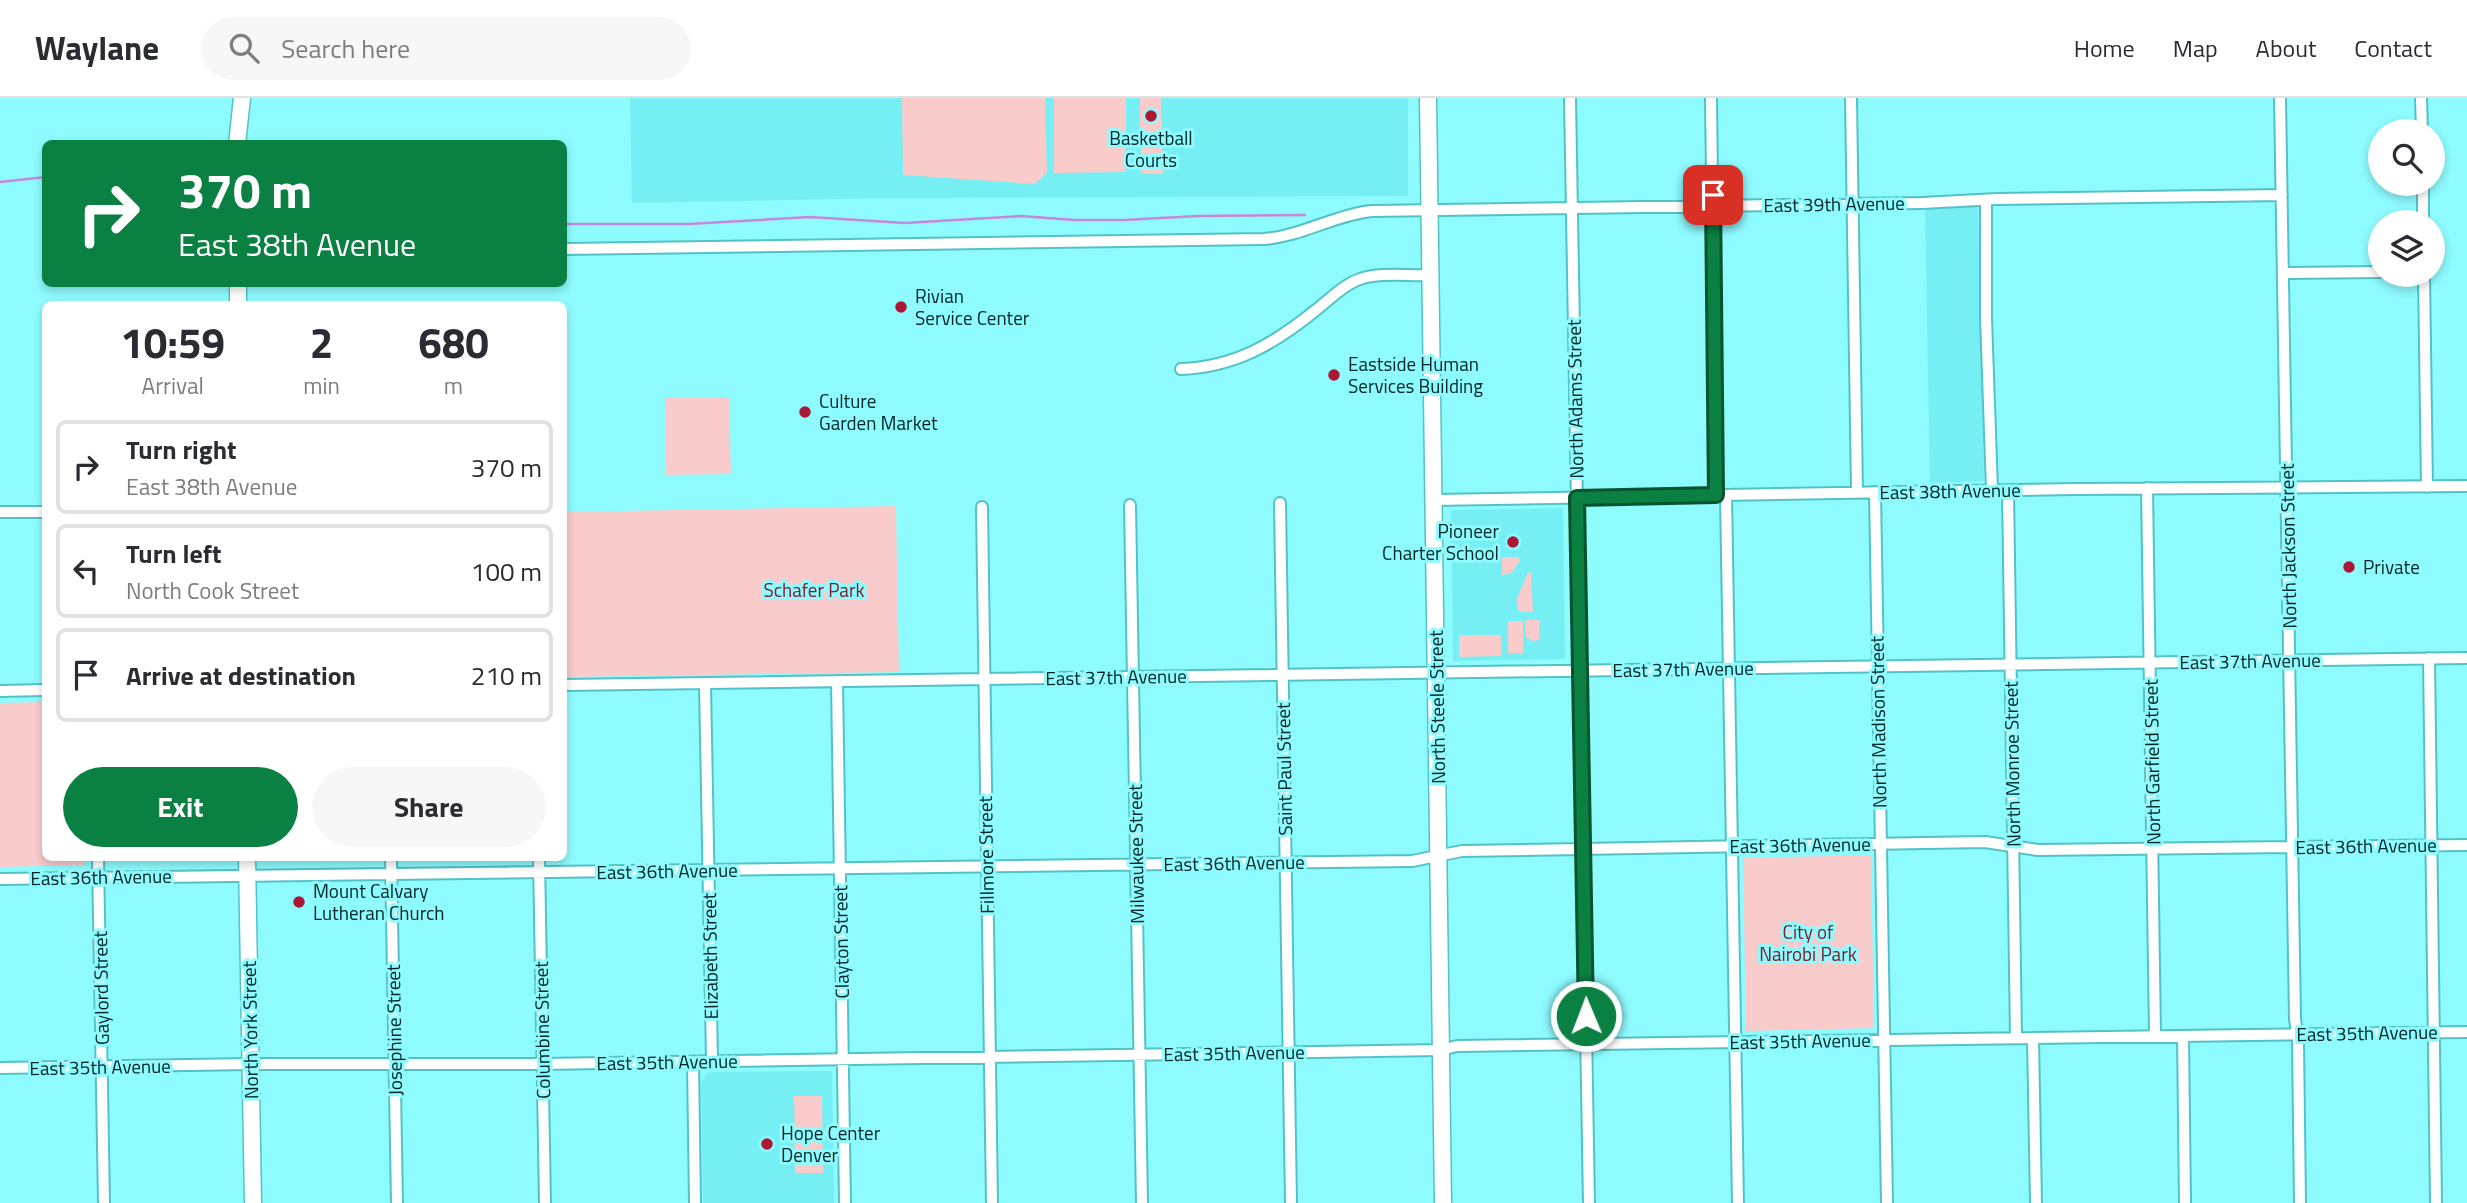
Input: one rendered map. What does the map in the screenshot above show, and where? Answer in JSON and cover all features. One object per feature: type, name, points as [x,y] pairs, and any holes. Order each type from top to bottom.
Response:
[{"type":"street","points":[[237,140],[242,98]]},
{"type":"street","name":"North Steele Street","points":[[1428,98],[1443,1203]]},
{"type":"street","name":"North Adams Street","points":[[1570,98],[1589,1203]]},
{"type":"street","points":[[1711,98],[1721,495],[1729,668],[1738,1203]]},
{"type":"street","points":[[1850,98],[1857,492]]},
{"type":"street","name":"North Jackson Street","points":[[2280,98],[2300,1203]]},
{"type":"street","points":[[2421,98],[2422,119]]},
{"type":"street","name":"East 39th Avenue","points":[[567,249],[1264,239],[1300,233],[1352,214],[1429,204],[1571,208],[2282,195]]},
{"type":"street","points":[[1986,200],[1986,318],[1992,490]]},
{"type":"street","points":[[2284,273],[2368,272]]},
{"type":"street","points":[[1181,369],[1219,365],[1264,348],[1293,329],[1343,288],[1361,278],[1429,275]]},
{"type":"street","points":[[2424,287],[2427,487]]},
{"type":"street","name":"East 38th Avenue","points":[[1433,500],[1992,490],[2467,486]]},
{"type":"street","name":"North Garfield Street","points":[[2147,488],[2155,1036]]},
{"type":"street","name":"North Monroe Street","points":[[2008,490],[2016,1038]]},
{"type":"street","name":"North Madison Street","points":[[1875,492],[1886,1203]]},
{"type":"street","name":"Saint Paul Street","points":[[1280,503],[1291,1203]]},
{"type":"street","name":"Milwaukee Street","points":[[1130,505],[1142,1203]]},
{"type":"street","name":"Fillmore Street","points":[[982,507],[992,1203]]},
{"type":"street","points":[[0,512],[42,512]]},
{"type":"street","points":[[2429,658],[2436,1203]]},
{"type":"street","name":"East 37th Avenue","points":[[567,685],[2467,658]]},
{"type":"street","name":"Clayton Street","points":[[837,681],[845,1203]]},
{"type":"street","name":"Elizabeth Street","points":[[705,683],[712,1061]]},
{"type":"street","points":[[0,691],[42,690]]},
{"type":"street","name":"East 36th Avenue","points":[[0,879],[247,874],[539,874],[1412,860],[1462,850],[1880,843],[1985,842],[2038,850],[2467,845]]},
{"type":"street","name":"Gaylord Street","points":[[99,861],[104,1203]]},
{"type":"street","name":"North York Street","points":[[247,861],[253,1203]]},
{"type":"street","name":"Josephine Street","points":[[391,861],[397,1203]]},
{"type":"street","name":"Columbine Street","points":[[539,861],[545,1203]]},
{"type":"street","name":"East 35th Avenue","points":[[0,1068],[693,1062],[1441,1050],[1457,1046],[2467,1032]]},
{"type":"street","points":[[2183,1035],[2185,1203]]},
{"type":"street","points":[[2033,1038],[2036,1203]]},
{"type":"street","points":[[693,1062],[695,1203]]},
{"type":"shaded area","points":[[630,98],[1408,98],[1408,196],[888,198],[632,203]]},
{"type":"shaded area","points":[[1978,206],[1984,481],[1930,483],[1925,207]]},
{"type":"shaded area","points":[[1563,508],[1565,659],[1453,661],[1451,510]]},
{"type":"shaded area","name":"Hope Center Denver","points":[[832,1071],[834,1203],[703,1203],[701,1085],[705,1075],[710,1072]]},
{"type":"green space","points":[[902,98],[1045,98],[1047,172],[1035,184],[903,175]]},
{"type":"green space","points":[[1054,98],[1126,98],[1126,172],[1054,173]]},
{"type":"green space","name":"Basketball Courts","points":[[1140,98],[1161,98],[1162,134],[1140,134]]},
{"type":"green space","points":[[1162,137],[1163,174],[1141,174],[1141,138]]},
{"type":"green space","points":[[729,397],[731,474],[666,475],[665,398]]},
{"type":"green space","name":"Schafer Park","points":[[896,506],[899,672],[567,677],[567,512]]},
{"type":"green space","points":[[1502,557],[1519,557],[1520,561],[1511,573],[1502,575]]},
{"type":"green space","points":[[1531,572],[1533,612],[1520,612],[1517,598],[1527,574]]},
{"type":"green space","points":[[1525,620],[1540,620],[1539,640],[1532,641],[1526,637]]},
{"type":"green space","points":[[1508,621],[1523,621],[1523,653],[1508,653]]},
{"type":"green space","points":[[1459,635],[1501,635],[1502,656],[1459,657]]},
{"type":"green space","points":[[42,702],[42,861],[83,861],[83,865],[0,867],[0,703]]},
{"type":"green space","name":"City of Nairobi Park","points":[[1871,855],[1874,1028],[1746,1031],[1743,858]]},
{"type":"green space","points":[[794,1096],[822,1096],[823,1173],[795,1173]]},
{"type":"waterway","points":[[0,182],[42,177]]},
{"type":"waterway","points":[[567,224],[688,224],[810,217],[905,223],[1021,216],[1124,220],[1305,215]]},
{"type":"place","name":"Basketball Courts","points":[[1151,116]]},
{"type":"place","name":"Rivian Service Center","points":[[901,307]]},
{"type":"place","name":"Eastside Human Services Building","points":[[1334,375]]},
{"type":"place","name":"Culture Garden Market","points":[[805,412]]},
{"type":"place","name":"Pioneer Charter School","points":[[1513,542]]},
{"type":"place","name":"Private","points":[[2349,567]]},
{"type":"place","name":"Mount Calvary Lutheran Church","points":[[299,902]]},
{"type":"place","name":"Hope Center Denver","points":[[767,1144]]},
{"type":"route","points":[[1586,1016],[1577,498],[1716,495],[1713,195]]}]
